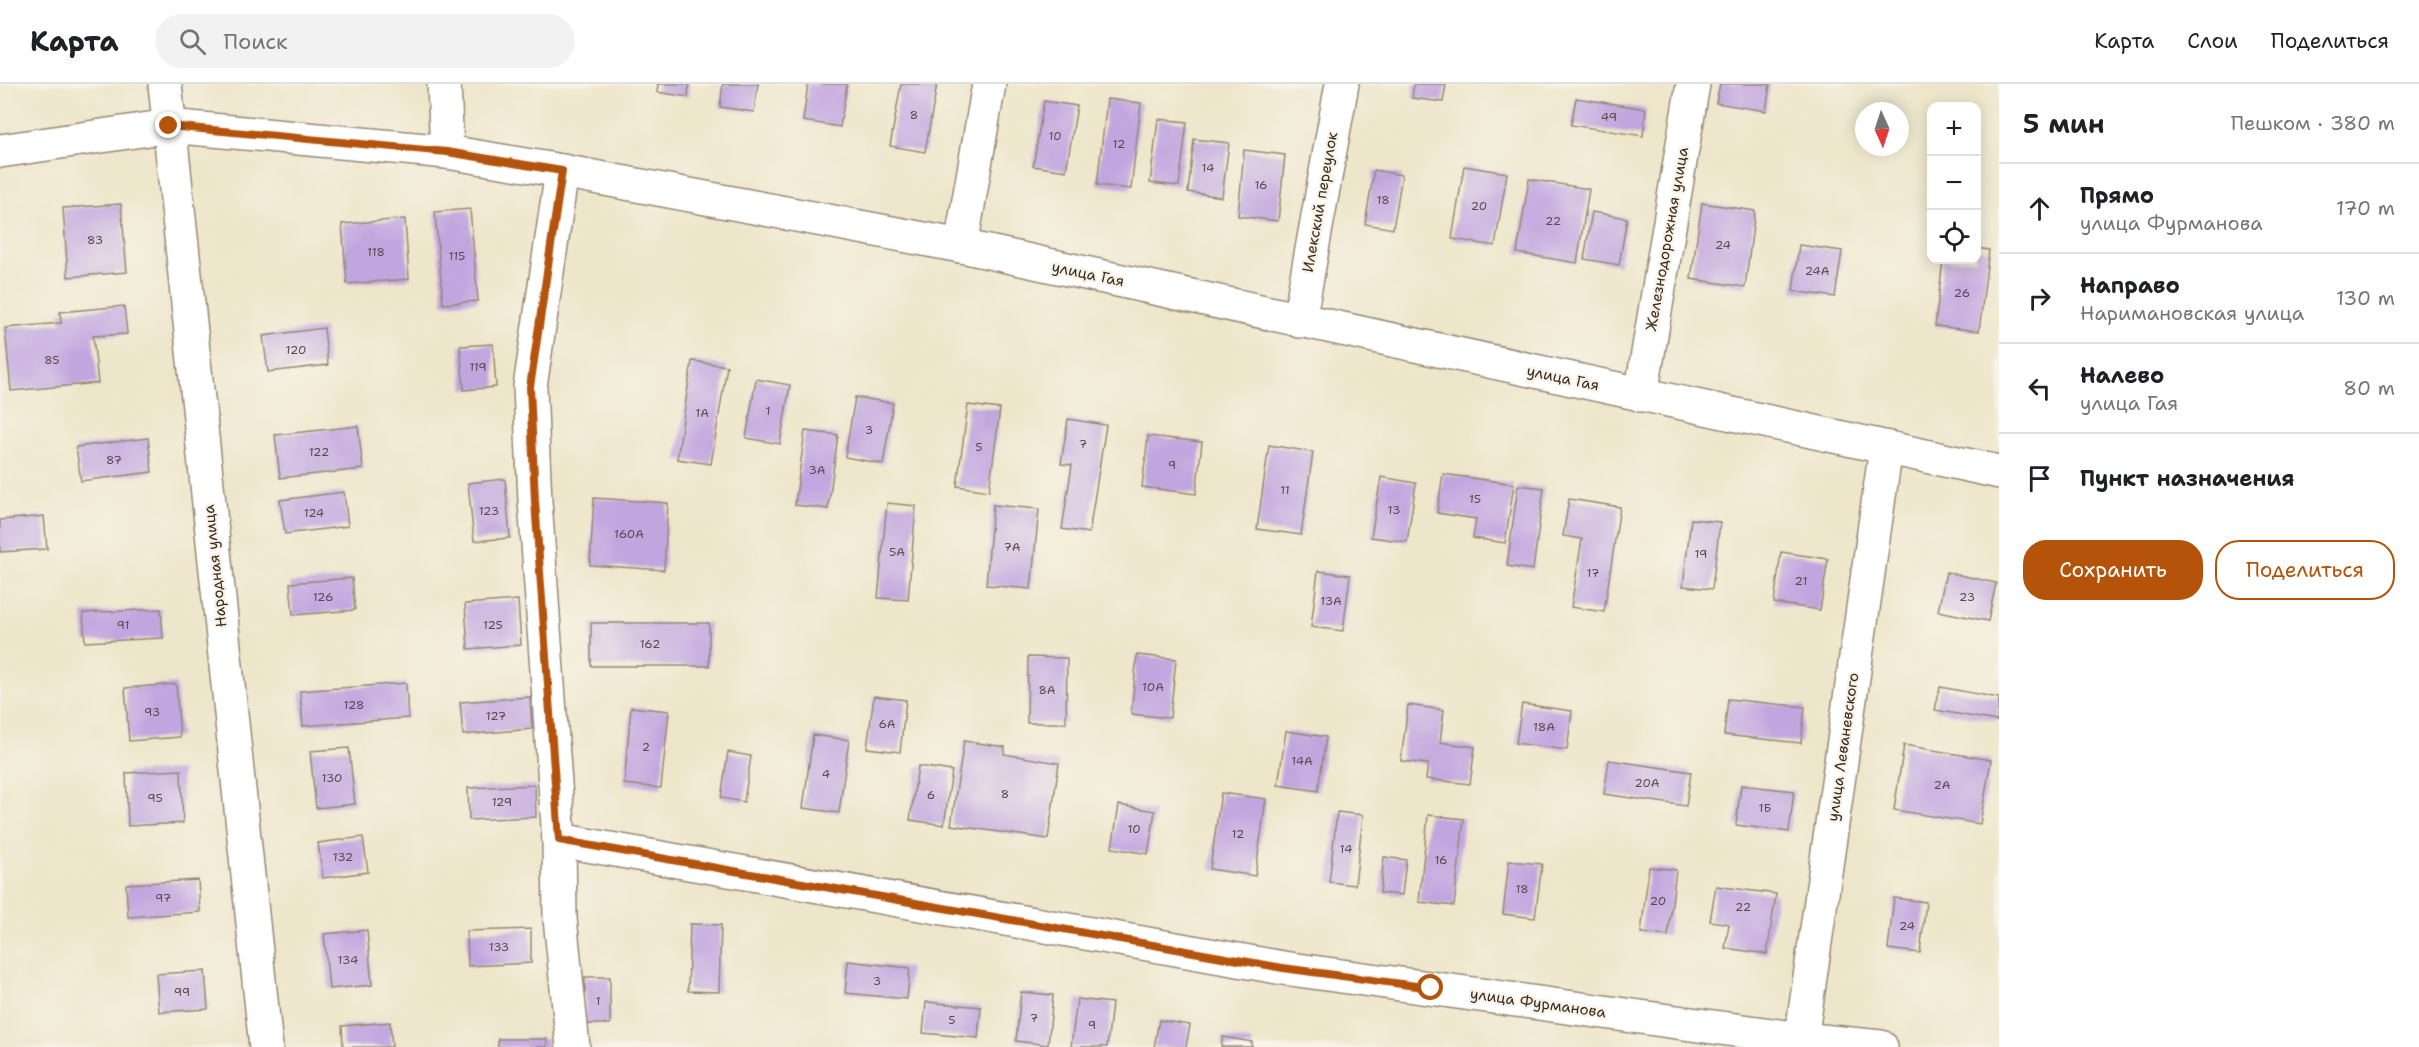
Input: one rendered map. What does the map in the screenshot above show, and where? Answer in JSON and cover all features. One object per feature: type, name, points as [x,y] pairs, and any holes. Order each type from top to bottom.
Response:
[{"type":"street","name":"Народная улица","points":[[165,84],[266,1047]]},
{"type":"street","points":[[444,84],[447,152]]},
{"type":"street","points":[[961,246],[989,84]]},
{"type":"street","name":"Илекский переулок","points":[[1299,321],[1342,84]]},
{"type":"street","name":"Железнодорожная улица","points":[[1641,395],[1693,84]]},
{"type":"street","name":"улица Гая","points":[[0,151],[169,126],[447,152],[562,171],[961,246],[1999,472]]},
{"type":"street","points":[[562,171],[530,387],[535,501],[559,840],[560,918],[573,1047]]},
{"type":"street","name":"улица Леваневского","points":[[1801,1043],[1886,448]]},
{"type":"street","name":"улица Фурманова","points":[[559,840],[1283,968],[1801,1043],[1881,1047]]},
{"type":"building","points":[[658,84],[689,84],[688,97],[657,92]]},
{"type":"building","points":[[723,84],[758,84],[754,112],[720,107]]},
{"type":"building","points":[[808,84],[847,84],[840,127],[803,121]]},
{"type":"building","points":[[901,84],[937,84],[925,152],[890,146]]},
{"type":"building","points":[[1414,84],[1446,84],[1443,102],[1412,98]]},
{"type":"building","points":[[1720,84],[1770,84],[1766,111],[1716,103]]},
{"type":"building","points":[[1576,98],[1646,109],[1643,136],[1571,125]]},
{"type":"building","points":[[1107,99],[1141,103],[1131,189],[1097,185]]},
{"type":"building","points":[[1044,101],[1077,106],[1066,171],[1033,166]]},
{"type":"building","points":[[1158,119],[1187,122],[1179,186],[1150,183]]},
{"type":"building","points":[[1194,139],[1229,143],[1222,197],[1188,192]]},
{"type":"building","points":[[1244,150],[1285,155],[1278,221],[1238,216]]},
{"type":"building","points":[[1464,166],[1507,173],[1495,246],[1452,239]]},
{"type":"building","points":[[1374,170],[1402,175],[1393,229],[1365,224]]},
{"type":"building","points":[[1529,179],[1589,189],[1577,263],[1517,253]]},
{"type":"building","points":[[1702,203],[1755,211],[1745,287],[1691,279]]},
{"type":"building","points":[[121,204],[127,272],[68,277],[63,208]]},
{"type":"building","points":[[470,209],[478,301],[443,304],[435,212]]},
{"type":"building","points":[[1592,212],[1627,218],[1619,265],[1584,259]]},
{"type":"building","points":[[405,219],[409,279],[347,284],[342,224]]},
{"type":"building","points":[[1799,245],[1842,251],[1835,297],[1793,291]]},
{"type":"building","points":[[1981,249],[1989,250],[1979,331],[1935,326],[1943,264],[1981,264]]},
{"type":"building","points":[[124,306],[127,334],[93,336],[98,383],[11,391],[5,328],[61,323],[60,312]]},
{"type":"building","points":[[324,328],[328,365],[268,372],[263,336]]},
{"type":"building","points":[[493,344],[496,387],[464,390],[460,346]]},
{"type":"building","points":[[692,361],[727,366],[711,464],[677,459]]},
{"type":"building","points":[[756,379],[790,385],[780,444],[746,438]]},
{"type":"building","points":[[855,397],[893,403],[883,464],[845,457]]},
{"type":"building","points":[[968,405],[1000,409],[989,491],[957,486]]},
{"type":"building","points":[[1068,419],[1106,425],[1089,533],[1062,529],[1072,465],[1061,464]]},
{"type":"building","points":[[358,426],[363,469],[280,478],[275,435]]},
{"type":"building","points":[[805,431],[838,435],[828,509],[795,505]]},
{"type":"building","points":[[1148,436],[1202,442],[1196,494],[1142,487]]},
{"type":"building","points":[[148,438],[152,472],[81,481],[76,447]]},
{"type":"building","points":[[1269,445],[1313,452],[1301,535],[1257,529]]},
{"type":"building","points":[[1443,474],[1514,484],[1505,543],[1473,538],[1476,519],[1437,513]]},
{"type":"building","points":[[1381,477],[1416,483],[1407,542],[1371,537]]},
{"type":"building","points":[[505,479],[510,538],[474,541],[468,483]]},
{"type":"building","points":[[1518,485],[1544,488],[1533,570],[1507,566]]},
{"type":"building","points":[[344,492],[348,526],[285,534],[280,500]]},
{"type":"building","points":[[594,498],[668,503],[664,570],[590,565]]},
{"type":"building","points":[[1569,499],[1620,507],[1604,612],[1571,607],[1582,539],[1563,536]]},
{"type":"building","points":[[887,503],[916,506],[908,600],[878,598]]},
{"type":"building","points":[[993,505],[1039,509],[1031,589],[986,585]]},
{"type":"building","points":[[44,516],[47,549],[0,552],[0,520]]},
{"type":"building","points":[[1691,519],[1720,522],[1712,589],[1683,586]]},
{"type":"building","points":[[1781,552],[1828,559],[1820,610],[1774,603]]},
{"type":"building","points":[[1318,571],[1350,575],[1343,631],[1311,627]]},
{"type":"building","points":[[1946,572],[1996,583],[1988,621],[1938,611]]},
{"type":"building","points":[[352,578],[355,610],[293,615],[290,583]]},
{"type":"building","points":[[518,600],[521,645],[468,649],[465,604]]},
{"type":"building","points":[[161,609],[163,638],[85,642],[83,613]]},
{"type":"building","points":[[591,623],[709,623],[709,666],[591,666]]},
{"type":"building","points":[[1137,655],[1176,659],[1170,718],[1131,714]]},
{"type":"building","points":[[1028,657],[1067,658],[1066,723],[1027,723]]},
{"type":"building","points":[[406,683],[408,718],[303,726],[300,691]]},
{"type":"building","points":[[176,684],[180,737],[129,741],[125,688]]},
{"type":"building","points":[[1940,687],[1999,698],[1997,721],[1935,710]]},
{"type":"building","points":[[874,696],[906,700],[900,752],[867,748]]},
{"type":"building","points":[[530,697],[532,729],[463,735],[460,702]]},
{"type":"building","points":[[1728,699],[1805,707],[1801,743],[1724,735]]},
{"type":"building","points":[[1522,704],[1572,711],[1567,750],[1516,743]]},
{"type":"building","points":[[1408,705],[1444,710],[1440,742],[1475,747],[1470,784],[1426,779],[1428,764],[1401,761]]},
{"type":"building","points":[[631,707],[669,711],[661,788],[624,784]]},
{"type":"building","points":[[1286,731],[1326,737],[1318,791],[1278,785]]},
{"type":"building","points":[[813,735],[849,740],[839,813],[803,808]]},
{"type":"building","points":[[964,741],[1005,747],[1004,754],[1059,763],[1048,839],[951,825]]},
{"type":"building","points":[[1904,745],[1991,760],[1980,824],[1894,810]]},
{"type":"building","points":[[349,748],[355,804],[316,808],[310,751]]},
{"type":"building","points":[[728,752],[751,756],[744,802],[721,798]]},
{"type":"building","points":[[1609,760],[1691,772],[1686,806],[1604,794]]},
{"type":"building","points":[[918,766],[952,771],[944,825],[910,820]]},
{"type":"building","points":[[181,770],[183,823],[128,826],[126,773]]},
{"type":"building","points":[[535,785],[536,817],[469,820],[468,788]]},
{"type":"building","points":[[1741,785],[1794,791],[1789,832],[1736,825]]},
{"type":"building","points":[[1221,793],[1266,799],[1255,876],[1210,869]]},
{"type":"building","points":[[1119,805],[1155,811],[1148,854],[1112,848]]},
{"type":"building","points":[[1337,812],[1363,815],[1355,885],[1329,882]]},
{"type":"building","points":[[1428,815],[1464,819],[1454,906],[1419,902]]},
{"type":"building","points":[[363,837],[368,872],[323,878],[318,843]]},
{"type":"building","points":[[1384,857],[1406,860],[1402,895],[1380,893]]},
{"type":"building","points":[[1509,861],[1542,864],[1535,918],[1503,914]]},
{"type":"building","points":[[1649,867],[1676,870],[1668,936],[1641,933]]},
{"type":"building","points":[[198,880],[200,912],[128,917],[126,884]]},
{"type":"building","points":[[1716,886],[1776,894],[1767,954],[1725,948],[1729,924],[1710,921]]},
{"type":"building","points":[[1894,898],[1926,902],[1920,953],[1888,949]]},
{"type":"building","points":[[690,924],[721,925],[719,992],[688,991]]},
{"type":"building","points":[[531,929],[531,963],[468,966],[467,931]]},
{"type":"building","points":[[367,930],[372,985],[329,989],[324,934]]},
{"type":"building","points":[[848,961],[910,968],[907,999],[845,993]]},
{"type":"building","points":[[205,971],[208,1009],[159,1012],[156,974]]},
{"type":"building","points":[[585,977],[610,977],[610,1024],[585,1024]]},
{"type":"building","points":[[1021,992],[1053,995],[1048,1045],[1016,1041]]},
{"type":"building","points":[[1077,999],[1112,1003],[1107,1047],[1071,1047]]},
{"type":"building","points":[[926,1002],[981,1007],[978,1038],[923,1033]]},
{"type":"building","points":[[1159,1020],[1190,1025],[1186,1047],[1154,1047]]},
{"type":"building","points":[[390,1022],[392,1047],[343,1047],[342,1026]]},
{"type":"building","points":[[1223,1037],[1252,1042],[1252,1047],[1221,1047]]},
{"type":"building","points":[[498,1039],[547,1039],[547,1047],[498,1047]]},
{"type":"route","points":[[169,126],[447,152],[562,171],[530,387],[535,501],[559,840],[1283,968],[1431,988]]}]
